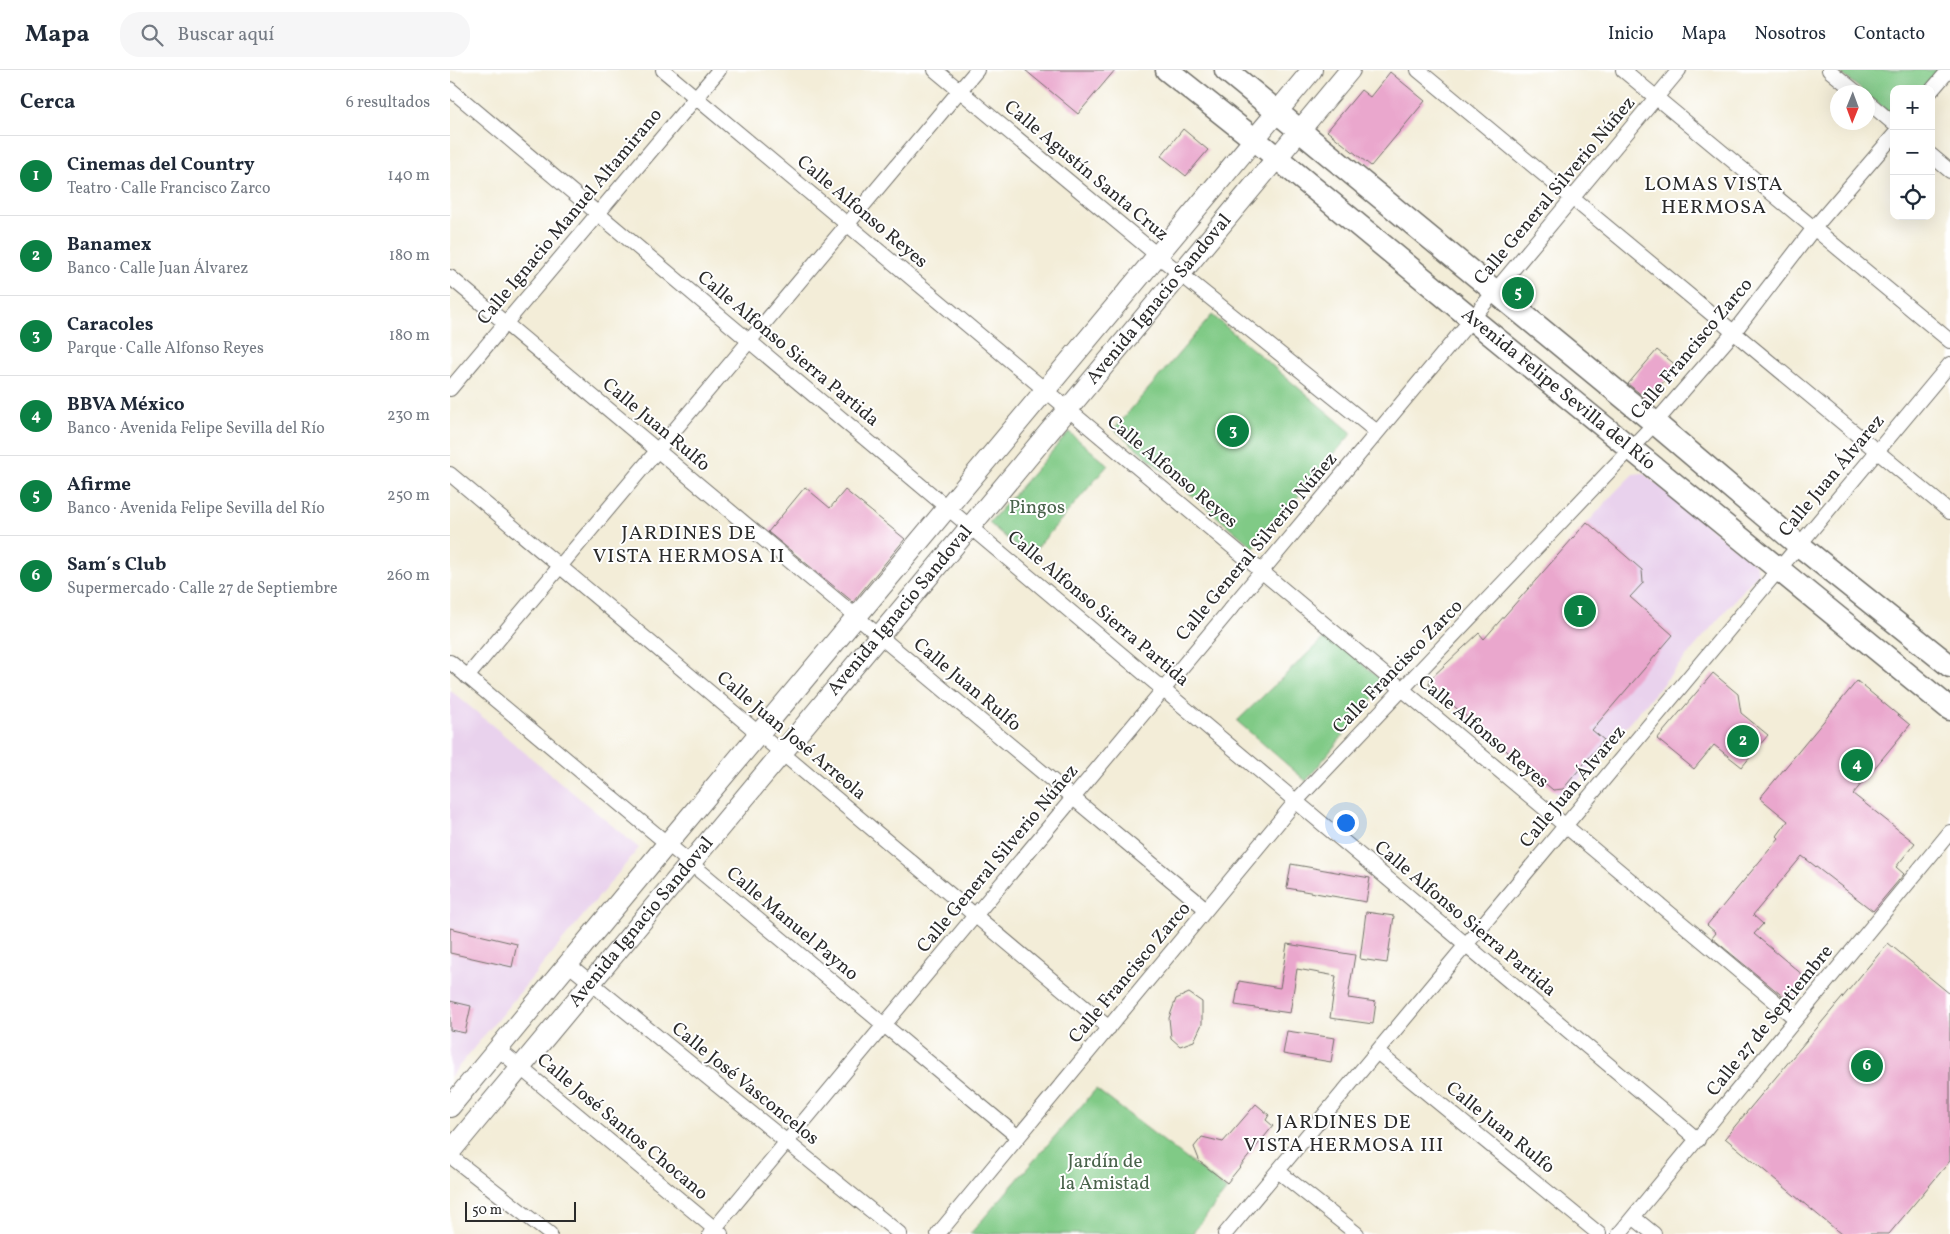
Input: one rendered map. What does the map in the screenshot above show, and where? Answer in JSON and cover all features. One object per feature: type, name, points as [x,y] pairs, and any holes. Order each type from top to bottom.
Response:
[{"type":"main road","name":"Avenida Felipe Sevilla del Río","points":[[1167,70],[1254,139],[1950,709]]},
{"type":"main road","name":"Avenida Felipe Sevilla del Río","points":[[1226,70],[1655,423],[1799,545],[1950,666]]},
{"type":"main road","name":"Avenida Ignacio Sandoval","points":[[450,1106],[1312,70]]},
{"type":"main road","name":"Avenida Ignacio Sandoval","points":[[450,1154],[1350,70]]},
{"type":"street","name":"Calle Alfonso Reyes","points":[[663,70],[1796,1019]]},
{"type":"street","name":"Calle Ignacio Manuel Altamirano","points":[[450,389],[719,70]]},
{"type":"street","name":"Calle Agustín Santa Cruz","points":[[935,70],[1180,274],[1377,432]]},
{"type":"street","points":[[467,677],[977,70]]},
{"type":"street","points":[[1418,70],[1950,512]]},
{"type":"street","points":[[1622,70],[1950,341]]},
{"type":"street","name":"Calle General Silverio Núñez","points":[[715,1232],[787,1141],[1679,70]]},
{"type":"street","points":[[1829,70],[1847,85]]},
{"type":"street","points":[[1935,86],[1949,70]]},
{"type":"street","name":"Calle Alfonso Sierra Partida","points":[[450,88],[1698,1140]]},
{"type":"street","points":[[1875,108],[1890,121]]},
{"type":"street","name":"Calle Francisco Zarco","points":[[938,1234],[1296,801],[1655,423],[1734,332],[1814,228],[1890,140]]},
{"type":"street","points":[[1935,159],[1950,171]]},
{"type":"street","name":"Calle Juan Rulfo","points":[[450,277],[1206,909]]},
{"type":"street","name":"Calle Juan Álvarez","points":[[1225,1234],[1950,364]]},
{"type":"street","name":"Calle Juan José Arreola","points":[[450,474],[1109,1028]]},
{"type":"street","name":"Calle Manuel Payno","points":[[450,662],[1018,1137]]},
{"type":"street","name":"Calle 27 de Septiembre","points":[[1619,1234],[1950,832]]},
{"type":"street","name":"Calle José Vasconcelos","points":[[568,964],[590,984],[900,1234]]},
{"type":"street","name":"Calle José Santos Chocano","points":[[498,1049],[715,1232]]},
{"type":"street","name":"Calle Juan Rulfo","points":[[1377,1052],[1598,1234]]},
{"type":"street","points":[[450,1154],[550,1234]]},
{"type":"street","points":[[1278,1171],[1358,1234]]},
{"type":"street","points":[[1633,1218],[1654,1234]]},
{"type":"shaded area","points":[[1643,473],[1756,565],[1758,573],[1564,799],[1429,685],[1430,679],[1479,633],[1485,639],[1613,494],[1633,474]]},
{"type":"shaded area","points":[[450,690],[639,848],[450,1077]]},
{"type":"green space","points":[[1837,70],[1939,70],[1926,85],[1890,85],[1890,114],[1875,101],[1875,85],[1855,85]]},
{"type":"green space","points":[[1212,315],[1352,433],[1254,548],[1114,429]]},
{"type":"green space","name":"Pingos","points":[[1069,432],[1108,465],[1029,557],[989,523]]},
{"type":"green space","points":[[1328,634],[1381,680],[1381,689],[1306,781],[1237,721]]},
{"type":"green space","name":"Jardín de la Amistad","points":[[1096,1089],[1227,1190],[1192,1234],[970,1234]]},
{"type":"building","points":[[1025,70],[1115,70],[1078,114]]},
{"type":"building","points":[[1390,72],[1425,101],[1371,166],[1327,131],[1361,90],[1370,97]]},
{"type":"building","points":[[1183,129],[1208,150],[1186,176],[1161,156]]},
{"type":"building","points":[[1657,350],[1677,366],[1648,400],[1628,384]]},
{"type":"building","points":[[805,487],[830,508],[845,490],[905,539],[853,602],[768,532]]},
{"type":"building","points":[[1587,522],[1642,570],[1643,583],[1630,597],[1673,635],[1592,730],[1604,740],[1563,789],[1553,790],[1429,685],[1430,679],[1479,633],[1484,639]]},
{"type":"building","points":[[1713,673],[1738,694],[1741,713],[1768,735],[1742,767],[1714,745],[1694,769],[1657,739]]},
{"type":"building","points":[[1857,681],[1910,725],[1853,794],[1915,843],[1896,867],[1904,874],[1873,911],[1802,856],[1753,915],[1763,924],[1754,934],[1810,981],[1791,1003],[1712,938],[1716,933],[1707,925],[1779,838],[1777,836],[1788,821],[1760,798]]},
{"type":"building","points":[[1291,864],[1370,878],[1366,902],[1287,888]]},
{"type":"building","points":[[1366,912],[1394,916],[1387,963],[1360,959]]},
{"type":"building","points":[[450,928],[517,944],[512,967],[450,953]]},
{"type":"building","points":[[1888,943],[1950,994],[1950,1161],[1889,1234],[1841,1234],[1725,1138]]},
{"type":"building","points":[[1287,944],[1355,955],[1348,998],[1376,1002],[1373,1024],[1330,1018],[1336,976],[1297,969],[1290,1013],[1235,1005],[1239,981],[1280,988]]},
{"type":"building","points":[[1189,993],[1202,1002],[1202,1024],[1194,1041],[1180,1046],[1171,1038],[1169,1018],[1176,999]]},
{"type":"building","points":[[450,1001],[471,1006],[465,1033],[450,1030]]},
{"type":"building","points":[[1287,1031],[1335,1038],[1331,1062],[1283,1054]]},
{"type":"building","points":[[1256,1104],[1269,1115],[1266,1120],[1273,1126],[1227,1183],[1200,1162],[1194,1147],[1202,1137],[1223,1142]]},
{"type":"place","name":"Afirme","points":[[1518,293]]},
{"type":"place","name":"Caracoles","points":[[1233,431]]},
{"type":"place","name":"Cinemas del Country","points":[[1580,611]]},
{"type":"place","name":"Banamex","points":[[1743,741]]},
{"type":"place","name":"BBVA México","points":[[1857,765]]},
{"type":"place","name":"Sam´s Club","points":[[1867,1066]]},
{"type":"district","name":"LOMAS VISTA HERMOSA","points":[[1714,196]]},
{"type":"district","name":"JARDINES DE VISTA HERMOSA II","points":[[689,546]]},
{"type":"district","name":"JARDINES DE VISTA HERMOSA III","points":[[1344,1134]]}]
